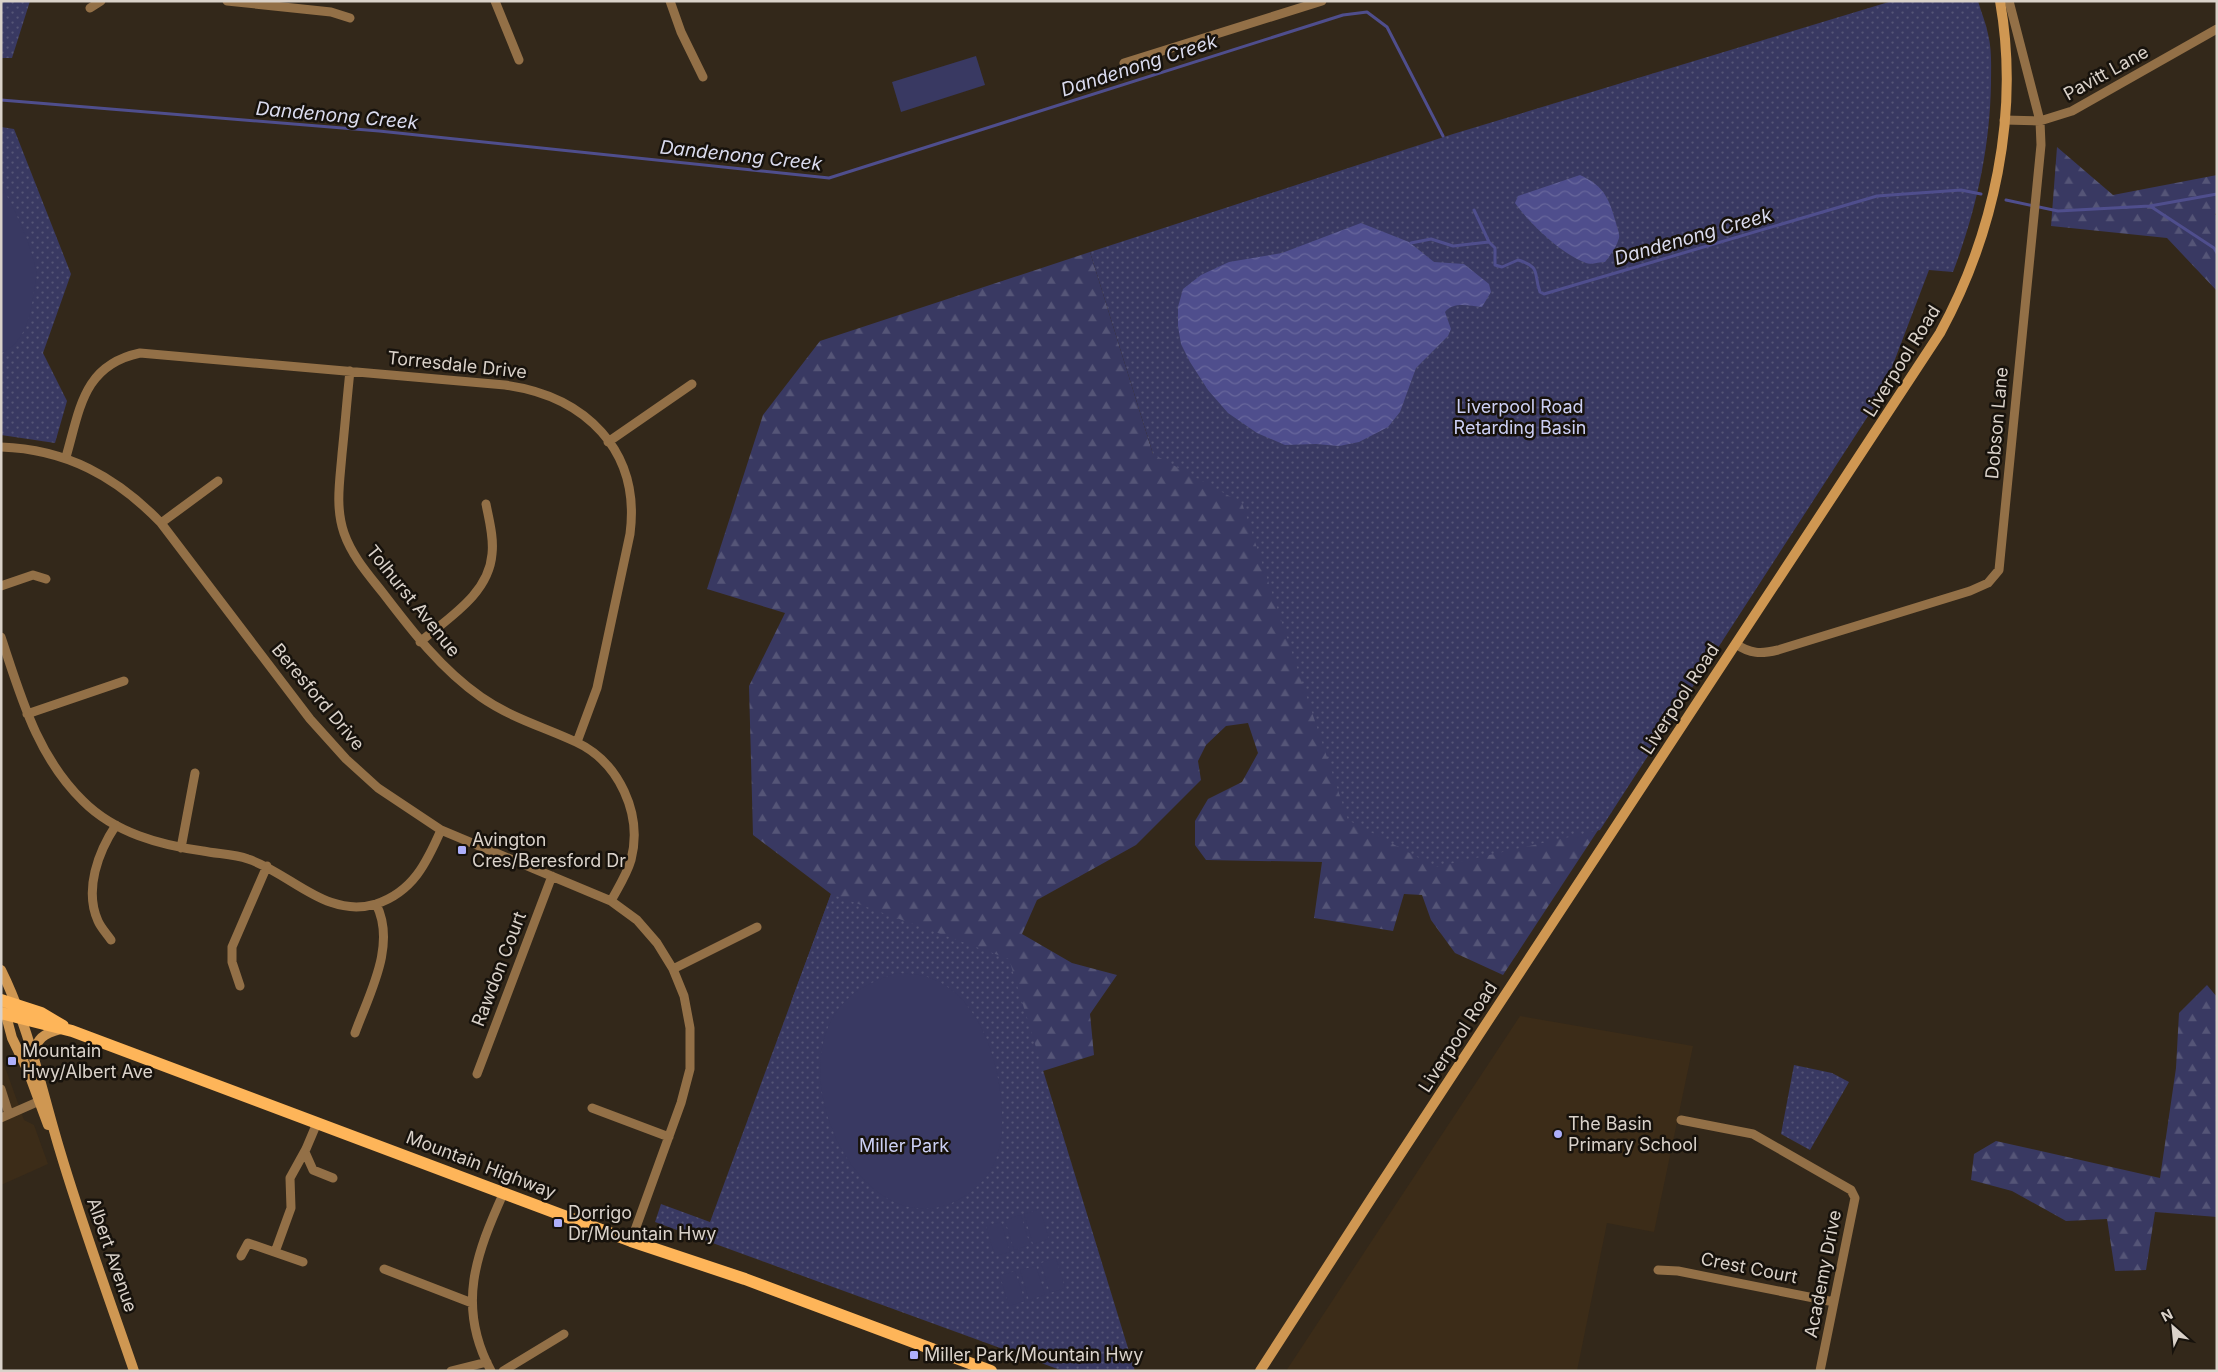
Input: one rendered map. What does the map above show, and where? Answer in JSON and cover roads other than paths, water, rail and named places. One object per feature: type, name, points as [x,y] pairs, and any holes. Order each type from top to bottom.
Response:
[{"type":"main road","name":"Liverpool Road","points":[[1260,1371],[1371,1198],[1916,373],[1962,292],[1986,223],[2004,120],[2006,72],[2000,1]]},
{"type":"main road","name":"Albert Avenue","points":[[1,970],[16,1005],[32,1056],[42,1100]]},
{"type":"main road","name":"Albert Avenue","points":[[1,999],[3,1014],[12,1038],[42,1100],[134,1371]]},
{"type":"main road","name":"Mountain Highway","points":[[1,999],[41,1013],[66,1030]]},
{"type":"main road","name":"Mountain Highway","points":[[3,1014],[66,1030],[631,1241],[745,1279],[991,1371]]},
{"type":"main road","points":[[32,1056],[38,1040],[50,1032],[66,1030]]},
{"type":"street","points":[[90,8],[101,1]]},
{"type":"street","points":[[227,1],[331,12],[350,18]]},
{"type":"street","points":[[495,1],[519,60]]},
{"type":"street","points":[[670,1],[681,32],[703,78]]},
{"type":"street","points":[[1124,63],[1322,1]]},
{"type":"street","name":"Dobson Lane","points":[[1736,644],[1744,650],[1757,654],[1778,650],[1970,591],[1995,577],[1999,570],[2002,558],[2041,145],[2040,122],[2009,1]]},
{"type":"street","name":"Pavitt Lane","points":[[2004,120],[2040,122],[2072,111],[2217,29]]},
{"type":"street","name":"Torresdale Drive","points":[[66,457],[88,388],[103,368],[122,357],[140,353],[160,353],[505,385],[538,390],[572,406],[597,427],[608,442],[624,472],[629,493],[631,523],[597,688],[576,742]]},
{"type":"street","name":"Tolhurst Avenue","points":[[350,371],[339,498],[343,531],[358,562],[420,642],[452,675],[481,698],[515,718],[576,742],[593,752],[616,775],[629,803],[633,818],[634,839],[631,860],[611,901]]},
{"type":"street","points":[[608,442],[692,384]]},
{"type":"street","name":"Beresford Drive","points":[[1,447],[50,452],[66,457],[114,482],[140,502],[161,523],[310,719],[378,788],[442,830],[496,855],[611,901],[637,920],[656,943],[673,969],[684,996],[690,1028],[690,1069],[681,1103],[631,1241]]},
{"type":"street","points":[[161,523],[218,480]]},
{"type":"street","points":[[420,642],[466,603],[481,587],[489,571],[492,540],[486,504]]},
{"type":"street","points":[[1,586],[33,575],[46,579]]},
{"type":"street","points":[[1,637],[36,736],[59,775],[84,802],[116,825],[144,838],[181,848],[246,858],[267,866],[317,897],[331,903],[362,906],[376,904],[397,894],[424,869],[442,830]]},
{"type":"street","points":[[27,714],[124,681]]},
{"type":"street","points":[[181,848],[195,773]]},
{"type":"street","points":[[111,940],[98,922],[93,906],[94,875],[99,855],[116,825]]},
{"type":"street","points":[[240,986],[232,962],[232,947],[267,866]]},
{"type":"street","name":"Rawdon Court","points":[[477,1074],[552,876]]},
{"type":"street","points":[[355,1033],[381,958],[384,936],[380,912],[376,904]]},
{"type":"street","points":[[673,969],[757,927]]},
{"type":"street","points":[[1,1089],[5,1116],[42,1100]]},
{"type":"street","points":[[592,1108],[669,1137]]},
{"type":"street","name":"Academy Drive","points":[[1681,1120],[1753,1134],[1851,1190],[1855,1198],[1820,1371]]},
{"type":"street","points":[[275,1252],[291,1208],[290,1178],[305,1152],[317,1123]]},
{"type":"street","points":[[305,1152],[313,1170],[333,1178]]},
{"type":"street","points":[[451,1371],[489,1367],[475,1333],[472,1303],[478,1254],[504,1192]]},
{"type":"street","points":[[241,1256],[248,1243],[303,1262]]},
{"type":"street","points":[[384,1269],[472,1303]]},
{"type":"street","name":"Crest Court","points":[[1658,1270],[1678,1271],[1834,1302]]},
{"type":"street","points":[[503,1371],[564,1334]]},
{"type":"water","points":[[1580,175],[1600,188],[1611,206],[1619,236],[1618,242],[1605,262],[1588,264],[1567,253],[1538,229],[1515,203],[1518,196]]},
{"type":"water","points":[[1361,223],[1409,242],[1434,262],[1464,264],[1489,284],[1491,292],[1482,307],[1457,305],[1445,312],[1451,329],[1448,336],[1416,368],[1400,412],[1388,427],[1359,442],[1339,446],[1316,444],[1285,445],[1257,433],[1228,413],[1208,390],[1181,344],[1178,326],[1178,307],[1183,289],[1201,275],[1229,262],[1282,253]]},
{"type":"waterway","name":"Dandenong Creek","points":[[1,100],[379,131],[829,178],[1343,15],[1367,12],[1387,27],[1443,136]]},
{"type":"waterway","name":"Dandenong Creek","points":[[1474,210],[1489,242],[1495,248],[1495,265],[1502,267],[1518,260],[1531,265],[1534,268],[1540,292],[1544,294],[1877,196],[1961,190],[1981,194]]},
{"type":"waterway","name":"Dandenong Creek","points":[[2006,200],[2058,211],[2150,206],[2217,194]]},
{"type":"waterway","points":[[2150,206],[2214,248],[2217,253]]},
{"type":"waterway","points":[[1411,243],[1431,239],[1453,246],[1489,242]]},
{"type":"place","name":"Avington Cres/Beresford Dr","points":[[462,850]]},
{"type":"place","name":"Mountain Hwy/Albert Ave","points":[[12,1061]]},
{"type":"place","name":"The Basin Primary School","points":[[1558,1134]]},
{"type":"place","name":"Dorrigo Dr/Mountain Hwy","points":[[558,1223]]},
{"type":"place","name":"Miller Park/Mountain Hwy","points":[[914,1355]]},
{"type":"park label","name":"Liverpool Road Retarding Basin","points":[[1520,417]]},
{"type":"park label","name":"Miller Park","points":[[904,1146]]}]
